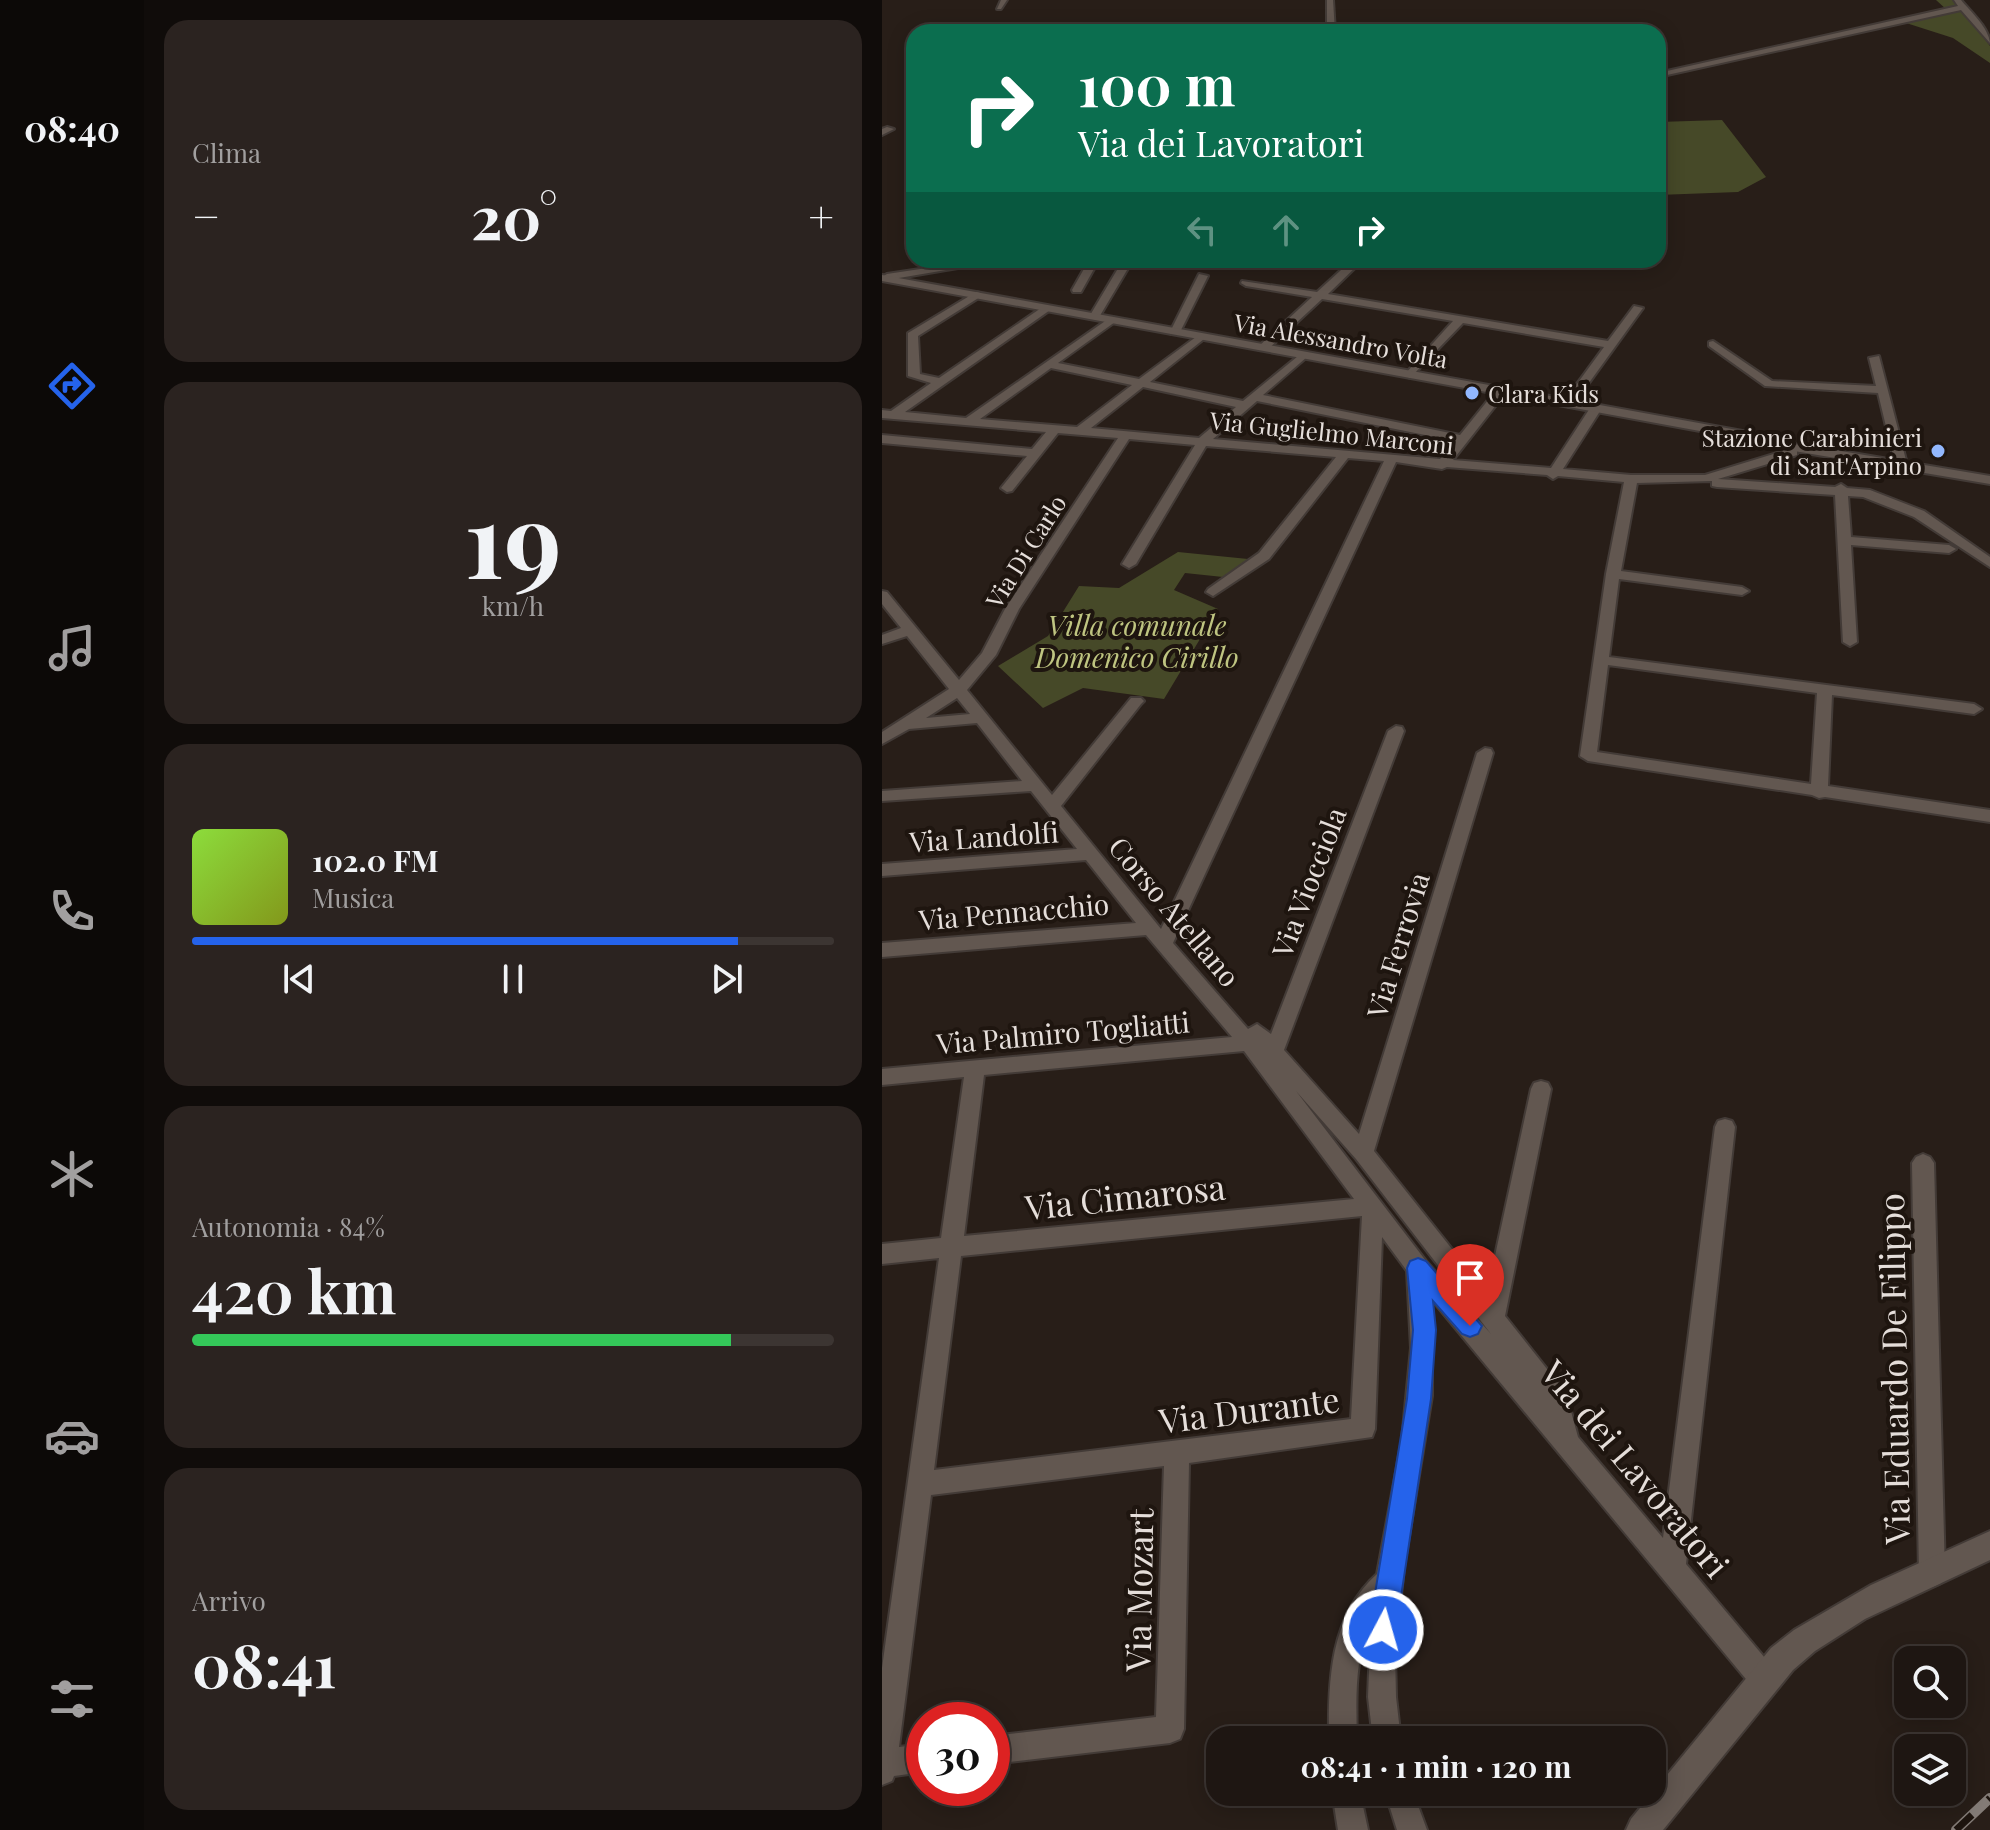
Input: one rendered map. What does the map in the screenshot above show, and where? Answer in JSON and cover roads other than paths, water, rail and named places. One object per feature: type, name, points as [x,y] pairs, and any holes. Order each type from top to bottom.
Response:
[{"type":"street","points":[[999,8],[1004,0]]},
{"type":"street","points":[[1330,0],[1331,24]]},
{"type":"street","points":[[1666,73],[1960,3],[1990,41]]},
{"type":"street","points":[[885,278],[949,268]]},
{"type":"street","points":[[1077,290],[1089,268]]},
{"type":"street","points":[[1094,317],[1123,268]]},
{"type":"street","points":[[1263,348],[1346,268]]},
{"type":"street","points":[[1175,332],[1203,276]]},
{"type":"street","name":"Via Alessandro Volta","points":[[885,278],[1596,408],[1787,450],[1901,464],[1990,480]]},
{"type":"street","points":[[1246,283],[1611,345]]},
{"type":"street","points":[[941,382],[914,376],[912,335],[976,295]]},
{"type":"street","points":[[888,414],[941,382],[1048,308]]},
{"type":"street","points":[[1569,403],[1638,308]]},
{"type":"street","points":[[969,421],[1111,320]]},
{"type":"street","points":[[1410,375],[1460,320]]},
{"type":"street","points":[[1080,431],[1200,337]]},
{"type":"street","points":[[1713,344],[1769,384],[1883,390]]},
{"type":"street","points":[[1129,564],[1203,441],[1303,355]]},
{"type":"street","points":[[1875,358],[1901,464]]},
{"type":"street","points":[[1049,364],[1462,439]]},
{"type":"street","points":[[1442,465],[1501,391]]},
{"type":"street","points":[[1553,475],[1596,408]]},
{"type":"street","name":"Via Guglielmo Marconi","points":[[888,414],[1553,475],[1631,479],[1706,479],[1787,450]]},
{"type":"street","points":[[1007,488],[1055,429]]},
{"type":"street","name":"Via Di Carlo","points":[[882,739],[958,690],[989,655],[1012,609],[1126,435]]},
{"type":"street","points":[[882,439],[1035,453]]},
{"type":"street","points":[[1213,592],[1264,556],[1344,455]]},
{"type":"street","points":[[1163,944],[1391,460]]},
{"type":"street","points":[[1631,479],[1613,574],[1588,756],[1819,793],[1990,816]]},
{"type":"street","points":[[1706,479],[1728,484],[1841,488],[1905,507],[1990,563]]},
{"type":"street","points":[[1841,488],[1850,642]]},
{"type":"street","points":[[1843,540],[1949,549]]},
{"type":"street","points":[[1613,574],[1742,591]]},
{"type":"street","name":"Corso Atellano","points":[[882,595],[1163,944],[1249,1043],[1418,1268]]},
{"type":"street","points":[[882,640],[911,630]]},
{"type":"street","points":[[1601,660],[1974,709]]},
{"type":"street","points":[[1819,793],[1825,690]]},
{"type":"street","points":[[1052,806],[1136,701]]},
{"type":"street","points":[[882,725],[981,718]]},
{"type":"street","name":"Via Viocciola","points":[[1273,1054],[1396,731]]},
{"type":"street","name":"Via Ferrovia","points":[[1363,1153],[1485,753]]},
{"type":"street","points":[[882,796],[1035,785]]},
{"type":"street","name":"Via Landolfi","points":[[882,870],[1091,854]]},
{"type":"street","name":"Via Pennacchio","points":[[882,950],[1151,928]]},
{"type":"street","points":[[1249,1043],[1257,1032],[1273,1054],[1363,1153],[1558,1401],[1567,1442]]},
{"type":"street","name":"Via Palmiro Togliatti","points":[[882,1077],[1249,1043]]},
{"type":"street","points":[[906,1762],[883,1767],[975,1068]]},
{"type":"street","points":[[1493,1319],[1541,1089]]},
{"type":"street","points":[[1672,1569],[1725,1127]]},
{"type":"street","name":"Via Eduardo De Filippo","points":[[1923,1163],[1932,1574]]},
{"type":"street","name":"Via Cimarosa","points":[[882,1254],[1374,1206]]},
{"type":"street","name":"Via Durante","points":[[920,1484],[1363,1429],[1374,1206]]},
{"type":"street","points":[[1386,1726],[1382,1660],[1388,1582],[1419,1399],[1424,1330],[1418,1268]]},
{"type":"street","name":"Via dei Lavoratori","points":[[1418,1268],[1765,1680]]},
{"type":"street","name":"Via Mozart","points":[[1010,1748],[1170,1729],[1177,1452]]},
{"type":"street","points":[[1642,1830],[1765,1680],[1800,1643],[1848,1614],[1990,1545]]},
{"type":"street","points":[[1342,1726],[1355,1622],[1364,1604],[1388,1582]]},
{"type":"street","points":[[1349,1806],[1353,1830]]},
{"type":"street","points":[[1404,1806],[1412,1830]]},
{"type":"railway","points":[[1956,1830],[1990,1798]]},
{"type":"place","name":"Clara Kids","points":[[1472,393]]},
{"type":"place","name":"Stazione Carabinieri di Sant'Arpino","points":[[1938,451]]},
{"type":"park label","name":"Villa comunale Domenico Cirillo","points":[[1137,640]]}]
